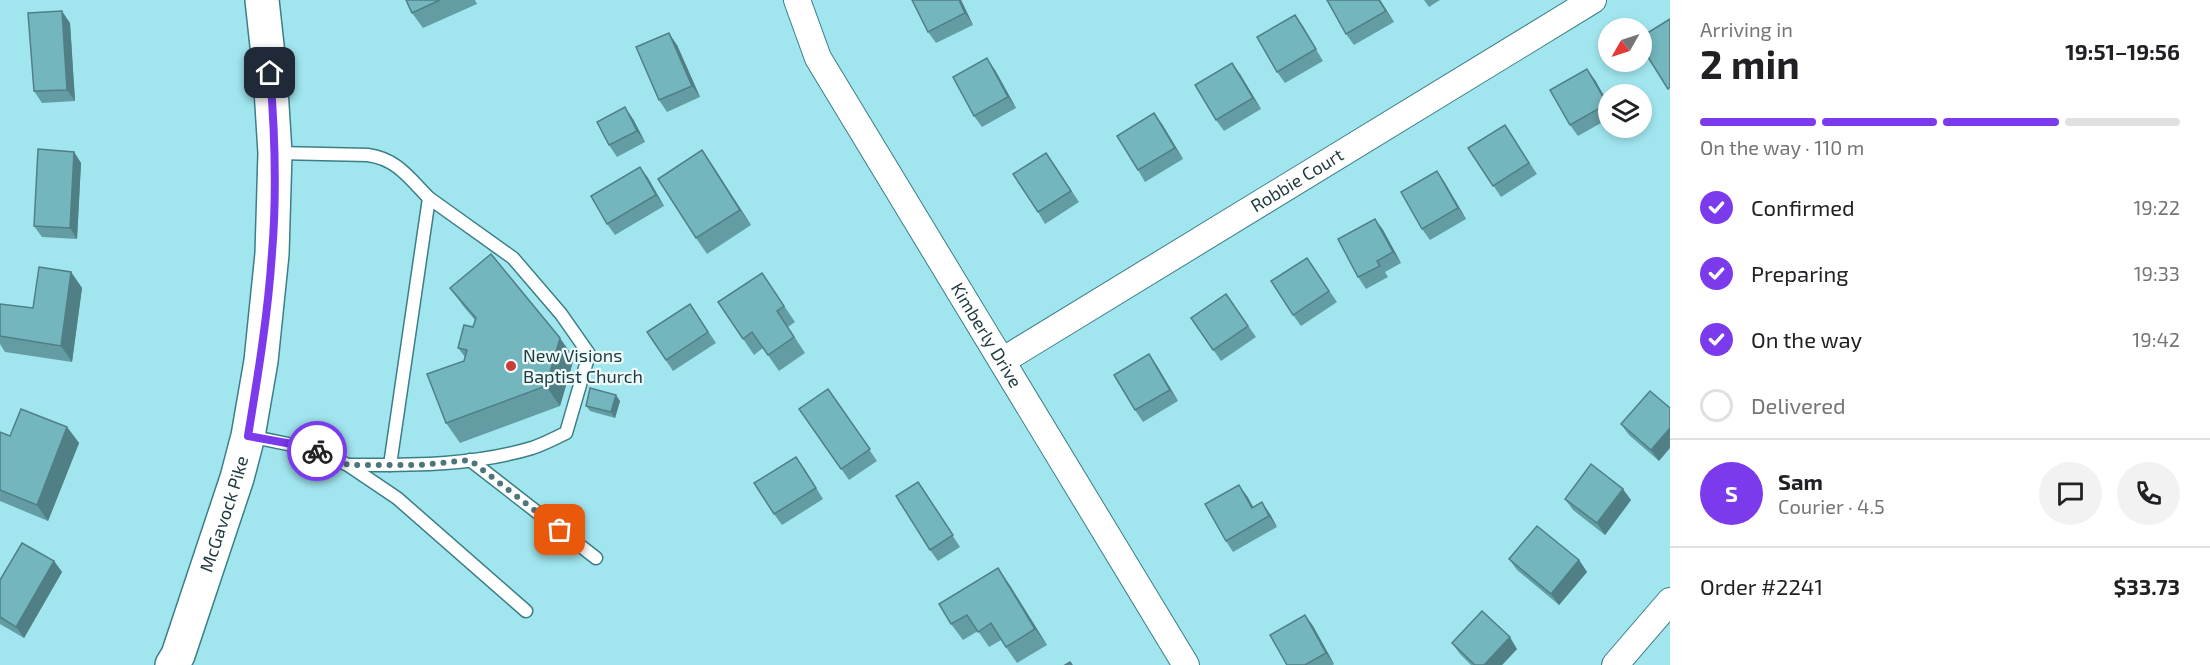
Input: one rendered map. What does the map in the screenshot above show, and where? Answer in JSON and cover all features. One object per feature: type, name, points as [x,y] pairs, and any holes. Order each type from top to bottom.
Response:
[{"type":"main road","name":"McGavock Pike","points":[[172,665],[178,655],[233,489],[248,436],[261,362],[272,254],[275,153],[262,0]]},
{"type":"street","name":"Kimberly Drive","points":[[797,0],[818,58],[1186,665]]},
{"type":"street","name":"Robbie Court","points":[[1002,362],[1593,0]]},
{"type":"street","points":[[1615,665],[1670,601]]},
{"type":"lane","points":[[275,153],[368,155],[382,157],[401,169],[429,198],[513,258],[561,314],[590,354],[566,433],[534,447],[491,458],[420,465],[348,465]]},
{"type":"lane","points":[[390,465],[429,198]]},
{"type":"lane","points":[[248,436],[312,449],[348,465],[397,498],[526,611]]},
{"type":"lane","points":[[470,460],[596,558]]},
{"type":"building","points":[[406,0],[440,0],[412,13]]},
{"type":"building","points":[[912,0],[959,0],[965,13],[928,32]]},
{"type":"building","points":[[1327,0],[1379,0],[1386,11],[1346,34]]},
{"type":"building","points":[[62,11],[67,90],[34,91],[28,13]]},
{"type":"building","points":[[1295,15],[1316,49],[1277,72],[1257,37]]},
{"type":"building","points":[[1670,19],[1670,87],[1668,89],[1652,64],[1652,30]]},
{"type":"building","points":[[669,33],[692,86],[659,100],[636,47]]},
{"type":"building","points":[[987,58],[1008,97],[974,116],[953,77]]},
{"type":"building","points":[[1232,63],[1253,98],[1216,120],[1195,85]]},
{"type":"building","points":[[1587,69],[1598,88],[1598,109],[1570,125],[1550,90]]},
{"type":"building","points":[[625,107],[637,131],[609,145],[597,122]]},
{"type":"building","points":[[1154,113],[1175,148],[1138,170],[1117,136]]},
{"type":"building","points":[[1505,125],[1529,163],[1493,186],[1468,148]]},
{"type":"building","points":[[38,149],[74,152],[70,228],[34,226]]},
{"type":"building","points":[[702,150],[740,210],[696,238],[658,179]]},
{"type":"building","points":[[1046,153],[1071,191],[1038,212],[1013,174]]},
{"type":"building","points":[[640,167],[656,195],[607,224],[591,196]]},
{"type":"building","points":[[1437,171],[1458,208],[1422,229],[1401,192]]},
{"type":"building","points":[[1375,219],[1393,252],[1377,261],[1380,266],[1358,277],[1338,239]]},
{"type":"building","points":[[491,254],[560,338],[546,386],[446,423],[427,374],[464,361],[467,350],[458,348],[464,325],[473,327],[476,318],[450,288]]},
{"type":"building","points":[[1307,258],[1329,291],[1293,315],[1271,281]]},
{"type":"building","points":[[39,267],[71,272],[61,346],[0,336],[0,304],[33,308]]},
{"type":"building","points":[[762,273],[784,306],[777,311],[794,337],[768,355],[752,332],[743,339],[718,302]]},
{"type":"building","points":[[1226,294],[1248,326],[1213,350],[1191,318]]},
{"type":"building","points":[[690,304],[708,332],[666,360],[647,332]]},
{"type":"building","points":[[1149,354],[1170,390],[1135,410],[1114,375]]},
{"type":"building","points":[[590,388],[616,395],[611,412],[586,406]]},
{"type":"building","points":[[828,389],[870,449],[841,469],[799,409]]},
{"type":"building","points":[[1650,391],[1670,408],[1670,428],[1651,450],[1621,424]]},
{"type":"building","points":[[21,409],[67,427],[37,505],[0,490],[0,432],[10,436]]},
{"type":"building","points":[[796,457],[816,488],[774,514],[754,483]]},
{"type":"building","points":[[1591,464],[1623,489],[1597,523],[1565,499]]},
{"type":"building","points":[[918,482],[953,535],[930,550],[896,496]]},
{"type":"building","points":[[1239,485],[1252,508],[1262,502],[1269,516],[1226,541],[1205,504]]},
{"type":"building","points":[[1537,526],[1579,560],[1551,594],[1509,559]]},
{"type":"building","points":[[22,543],[54,561],[16,627],[0,617],[0,580]]},
{"type":"building","points":[[998,568],[1035,629],[1006,647],[991,623],[978,632],[967,615],[951,624],[939,604]]},
{"type":"building","points":[[1482,611],[1510,637],[1484,665],[1475,665],[1452,643]]},
{"type":"building","points":[[1305,615],[1326,653],[1305,665],[1287,665],[1270,635]]},
{"type":"way so far","points":[[317,451],[348,465],[420,465],[470,460],[560,530]]},
{"type":"place","name":"New Visions Baptist Church","points":[[511,366]]},
{"type":"route","points":[[270,73],[275,153],[272,254],[261,362],[248,436],[317,451]]}]
